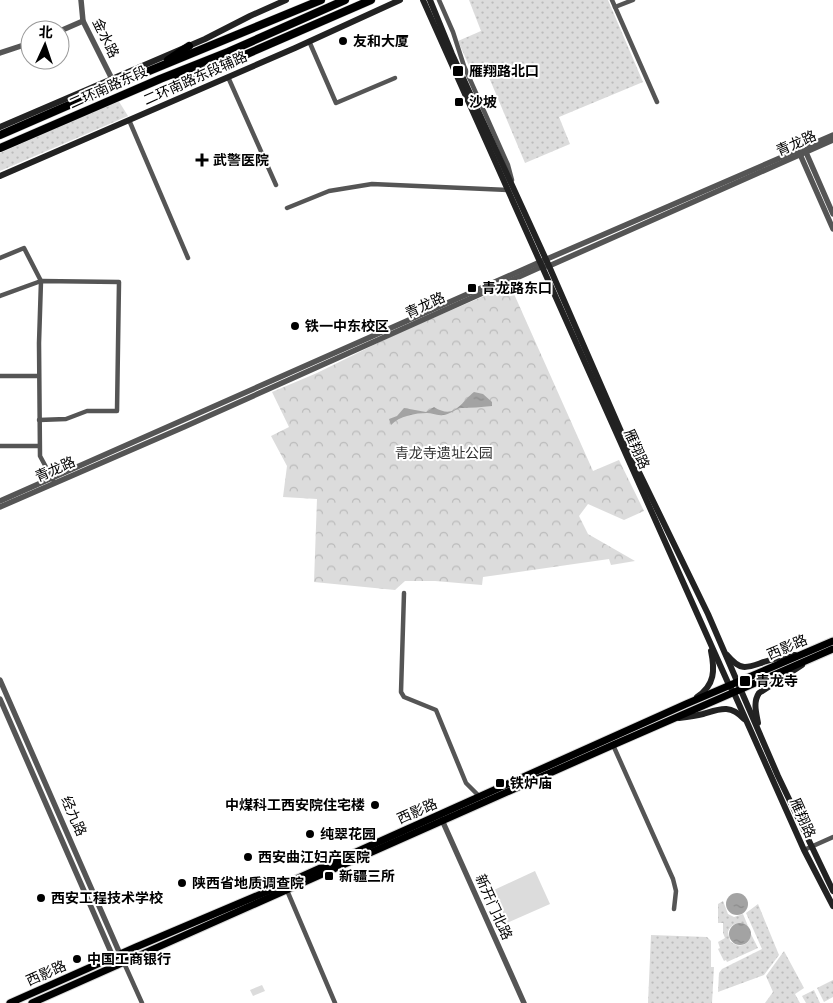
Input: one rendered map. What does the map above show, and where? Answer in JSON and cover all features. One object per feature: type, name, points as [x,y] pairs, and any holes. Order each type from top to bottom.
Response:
[{"type":"highway","points":[[301,9],[316,0]]},
{"type":"highway","points":[[301,9],[321,0]]},
{"type":"highway","points":[[326,9],[345,0]]},
{"type":"highway","points":[[326,9],[352,5],[364,0]]},
{"type":"highway","points":[[160,78],[193,73],[224,64],[371,0]]},
{"type":"highway","name":"二环南路东段","points":[[0,135],[114,81],[155,69],[301,9]]},
{"type":"highway","name":"二环南路东段","points":[[0,148],[160,78],[228,52],[326,9]]},
{"type":"highway","points":[[155,69],[189,46]]},
{"type":"main road","points":[[0,126],[114,81],[286,0]]},
{"type":"main road","name":"二环南路东段辅路","points":[[0,176],[400,0]]},
{"type":"main road","name":"雁翔路","points":[[423,0],[511,189]]},
{"type":"main road","name":"雁翔路","points":[[430,0],[729,685],[737,691],[764,743],[833,891]]},
{"type":"main road","name":"雁翔路","points":[[544,264],[708,614],[737,682],[737,691],[748,724],[804,850],[833,906]]},
{"type":"main road","name":"西影路","points":[[34,1003],[479,796],[833,641]]},
{"type":"main road","points":[[686,704],[706,691],[713,678],[714,667],[710,642]]},
{"type":"main road","points":[[723,649],[735,664],[746,668],[806,653]]},
{"type":"main road","name":"西影路","points":[[10,1003],[117,955],[285,887],[442,820],[833,650]]},
{"type":"main road","points":[[764,743],[756,714],[757,696],[762,690],[810,660]]},
{"type":"main road","points":[[678,718],[698,715],[722,708],[739,714],[748,724]]},
{"type":"street","name":"金水路","points":[[82,0],[83,21],[114,81]]},
{"type":"street","points":[[286,208],[329,191],[372,184],[511,189],[508,165],[464,66],[453,32],[438,0]]},
{"type":"street","points":[[612,0],[657,102]]},
{"type":"street","points":[[615,8],[633,0]]},
{"type":"street","points":[[70,26],[83,21]]},
{"type":"street","points":[[309,41],[336,103],[395,78]]},
{"type":"street","points":[[0,53],[20,46]]},
{"type":"street","points":[[228,77],[276,185]]},
{"type":"street","points":[[129,120],[188,258]]},
{"type":"street","name":"青龙路","points":[[0,507],[53,481],[802,151],[833,135]]},
{"type":"street","name":"青龙路","points":[[802,151],[833,140]]},
{"type":"street","points":[[802,151],[833,214]]},
{"type":"street","points":[[802,151],[833,229]]},
{"type":"street","points":[[0,258],[24,248],[41,281],[38,376],[40,456],[53,481]]},
{"type":"street","points":[[0,296],[41,281],[119,282],[117,411],[87,411],[66,419],[39,420]]},
{"type":"street","points":[[0,376],[38,376]]},
{"type":"street","points":[[0,446],[40,446]]},
{"type":"street","name":"青龙路","points":[[0,501],[53,481]]},
{"type":"street","points":[[404,593],[401,692],[404,697],[436,710],[466,783],[479,796]]},
{"type":"street","name":"经九路","points":[[0,680],[117,955]]},
{"type":"street","name":"经九路","points":[[0,698],[121,964]]},
{"type":"street","points":[[613,745],[673,879],[676,891],[674,910]]},
{"type":"street","name":"新开门北路","points":[[442,820],[524,1003]]},
{"type":"street","points":[[804,850],[833,837]]},
{"type":"street","points":[[285,887],[335,1003]]},
{"type":"street","points":[[121,964],[142,1003]]},
{"type":"green space","points":[[469,0],[608,0],[643,82],[559,117],[570,144],[525,163],[488,75],[474,77],[458,41],[481,31]]},
{"type":"green space","points":[[118,100],[128,116],[0,171],[0,153]]},
{"type":"green space","name":"青龙寺遗址公园","points":[[510,285],[593,471],[619,460],[644,511],[624,520],[588,504],[579,516],[588,534],[635,561],[611,565],[609,559],[483,577],[482,585],[435,581],[405,581],[395,590],[314,582],[317,499],[283,497],[287,466],[271,436],[289,427],[272,392],[317,373],[398,333]]},
{"type":"green space","points":[[535,871],[550,904],[507,923],[494,890]]},
{"type":"green space","points":[[723,901],[728,914],[734,917],[743,914],[748,926],[739,923],[733,925],[728,932],[730,941],[737,945],[746,944],[751,934],[758,948],[727,962],[726,960],[724,961],[718,949],[720,948],[718,942],[725,938],[723,923],[718,923],[718,904]]},
{"type":"green space","points":[[758,904],[779,955],[764,975],[718,992],[719,973],[722,969],[762,949],[746,913]]},
{"type":"green space","points":[[651,935],[707,937],[711,941],[711,967],[714,967],[712,1003],[648,1003]]},
{"type":"green space","points":[[784,951],[804,988],[795,994],[800,1003],[765,1003],[773,992],[766,976]]},
{"type":"green space","points":[[833,980],[833,997],[824,1002],[817,988]]},
{"type":"green space","points":[[262,985],[265,991],[253,996],[250,990]]},
{"type":"green space","points":[[814,990],[820,1003],[806,1003],[802,996]]},
{"type":"water","points":[[474,392],[483,394],[492,402],[492,406],[461,408],[443,415],[413,414],[398,419],[391,425],[389,419],[397,416],[404,408],[426,412],[434,407],[441,411],[452,411]]},
{"type":"water","points":[[737,893],[745,896],[748,904],[745,912],[737,915],[729,912],[726,904],[729,896]]},
{"type":"water","points":[[740,923],[748,926],[751,934],[748,942],[740,945],[732,942],[729,934],[732,926]]},
{"type":"place","name":"友和大厦","points":[[343,41]]},
{"type":"place","name":"雁翔路北口","points":[[458,71]]},
{"type":"place","name":"沙坡","points":[[459,102]]},
{"type":"place","name":"武警医院","points":[[202,160]]},
{"type":"place","name":"青龙路东口","points":[[472,288]]},
{"type":"place","name":"铁一中东校区","points":[[295,326]]},
{"type":"place","name":"青龙寺","points":[[745,681]]},
{"type":"place","name":"铁炉庙","points":[[500,783]]},
{"type":"place","name":"中煤科工西安院住宅楼","points":[[375,805]]},
{"type":"place","name":"纯翠花园","points":[[310,834]]},
{"type":"place","name":"西安曲江妇产医院","points":[[248,857]]},
{"type":"place","name":"新疆三所","points":[[329,876]]},
{"type":"place","name":"陕西省地质调查院","points":[[182,883]]},
{"type":"place","name":"西安工程技术学校","points":[[41,898]]},
{"type":"place","name":"中国工商银行","points":[[77,959]]}]
